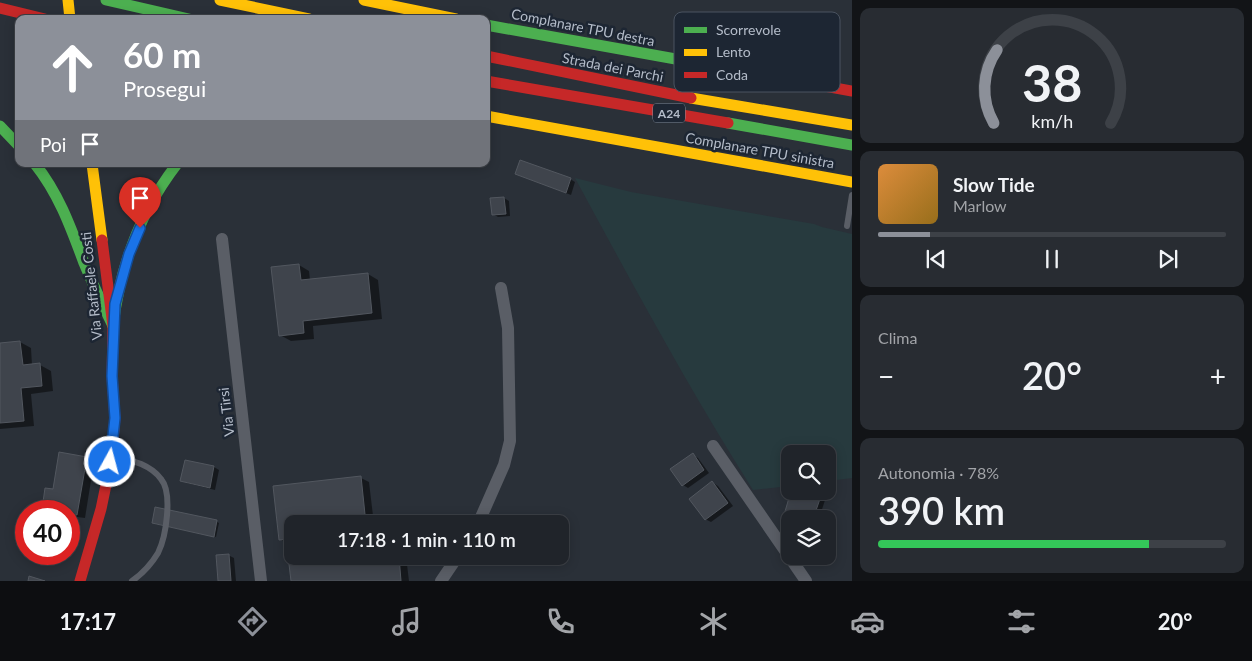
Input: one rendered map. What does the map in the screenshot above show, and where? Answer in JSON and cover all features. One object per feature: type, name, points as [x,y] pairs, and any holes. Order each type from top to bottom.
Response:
[{"type":"main road","points":[[68,0],[70,15]]},
{"type":"main road","points":[[106,0],[172,15]]},
{"type":"main road","points":[[220,0],[290,15]]},
{"type":"main road","points":[[366,0],[437,15]]},
{"type":"main road","points":[[0,8],[29,15]]},
{"type":"main road","name":"Complanare TPU destra","points":[[490,26],[674,59]]},
{"type":"main road","name":"Strada dei Parchi","points":[[490,57],[636,88],[852,125]]},
{"type":"main road","name":"A24","points":[[490,82],[852,145]]},
{"type":"main road","name":"Complanare TPU sinistra","points":[[490,117],[852,182]]},
{"type":"main road","points":[[0,126],[15,142]]},
{"type":"main road","points":[[37,167],[51,187],[64,213],[90,277],[113,326]]},
{"type":"main road","name":"Via Raffaele Costi","points":[[80,581],[101,509],[111,455],[115,418],[112,376],[113,326],[92,167]]},
{"type":"main road","points":[[113,326],[115,304],[134,240],[150,202],[174,167]]},
{"type":"street","name":"Via Tirsi","points":[[222,239],[261,581]]},
{"type":"street","points":[[482,515],[504,465],[510,441],[508,328],[502,288]]},
{"type":"street","points":[[713,446],[806,581]]},
{"type":"street","points":[[441,581],[452,565]]},
{"type":"lane","points":[[847,226],[852,199]]},
{"type":"lane","points":[[111,455],[154,471],[166,488],[167,508],[163,536],[158,552],[148,566],[132,581]]},
{"type":"green space","points":[[575,178],[631,192],[814,224],[852,234],[852,478],[836,480],[836,445],[781,445],[781,487],[753,490],[639,296]]},
{"type":"building","points":[[520,160],[571,178],[566,193],[515,174]]},
{"type":"building","points":[[504,197],[506,214],[492,215],[490,198]]},
{"type":"building","points":[[299,264],[301,280],[368,273],[372,313],[303,321],[304,333],[279,336],[271,267]]},
{"type":"building","points":[[20,341],[23,365],[40,363],[42,386],[21,388],[24,421],[0,423],[0,343]]},
{"type":"building","points":[[59,452],[87,457],[80,500],[43,500],[45,488],[53,489]]},
{"type":"building","points":[[693,453],[704,470],[682,486],[670,469]]},
{"type":"building","points":[[185,460],[214,466],[210,488],[180,481]]},
{"type":"building","points":[[361,476],[365,515],[284,515],[284,540],[279,540],[273,486]]},
{"type":"building","points":[[712,481],[728,503],[705,520],[689,499]]},
{"type":"building","points":[[788,500],[820,500],[816,510],[785,510]]},
{"type":"building","points":[[155,507],[217,520],[214,537],[152,523]]},
{"type":"building","points":[[229,554],[231,581],[218,581],[216,555]]},
{"type":"building","points":[[289,565],[400,565],[401,581],[291,581]]},
{"type":"building","points":[[29,576],[45,581],[28,581]]},
{"type":"traffic: fast","points":[[106,0],[172,15]]},
{"type":"traffic: fast","points":[[490,26],[674,59]]},
{"type":"traffic: fast","points":[[728,123],[852,145]]},
{"type":"traffic: fast","points":[[0,126],[15,142]]},
{"type":"traffic: fast","points":[[37,167],[51,187],[64,212],[87,271],[113,326]]},
{"type":"traffic: fast","points":[[113,326],[121,282],[134,240],[152,201],[175,167]]},
{"type":"traffic: slow","points":[[68,0],[70,15]]},
{"type":"traffic: slow","points":[[220,0],[290,15]]},
{"type":"traffic: slow","points":[[364,0],[437,15]]},
{"type":"traffic: slow","points":[[691,98],[852,125]]},
{"type":"traffic: slow","points":[[490,117],[852,182]]},
{"type":"traffic: slow","points":[[92,167],[102,240]]},
{"type":"traffic: jam","points":[[0,8],[29,15]]},
{"type":"traffic: jam","points":[[490,57],[691,98]]},
{"type":"traffic: jam","points":[[490,82],[728,123]]},
{"type":"traffic: jam","points":[[840,89],[852,91]]},
{"type":"traffic: jam","points":[[80,581],[101,509],[111,461],[115,418],[112,376],[113,326],[102,240]]},
{"type":"route","points":[[110,462],[115,418],[112,376],[115,304],[124,268],[140,228]]}]
